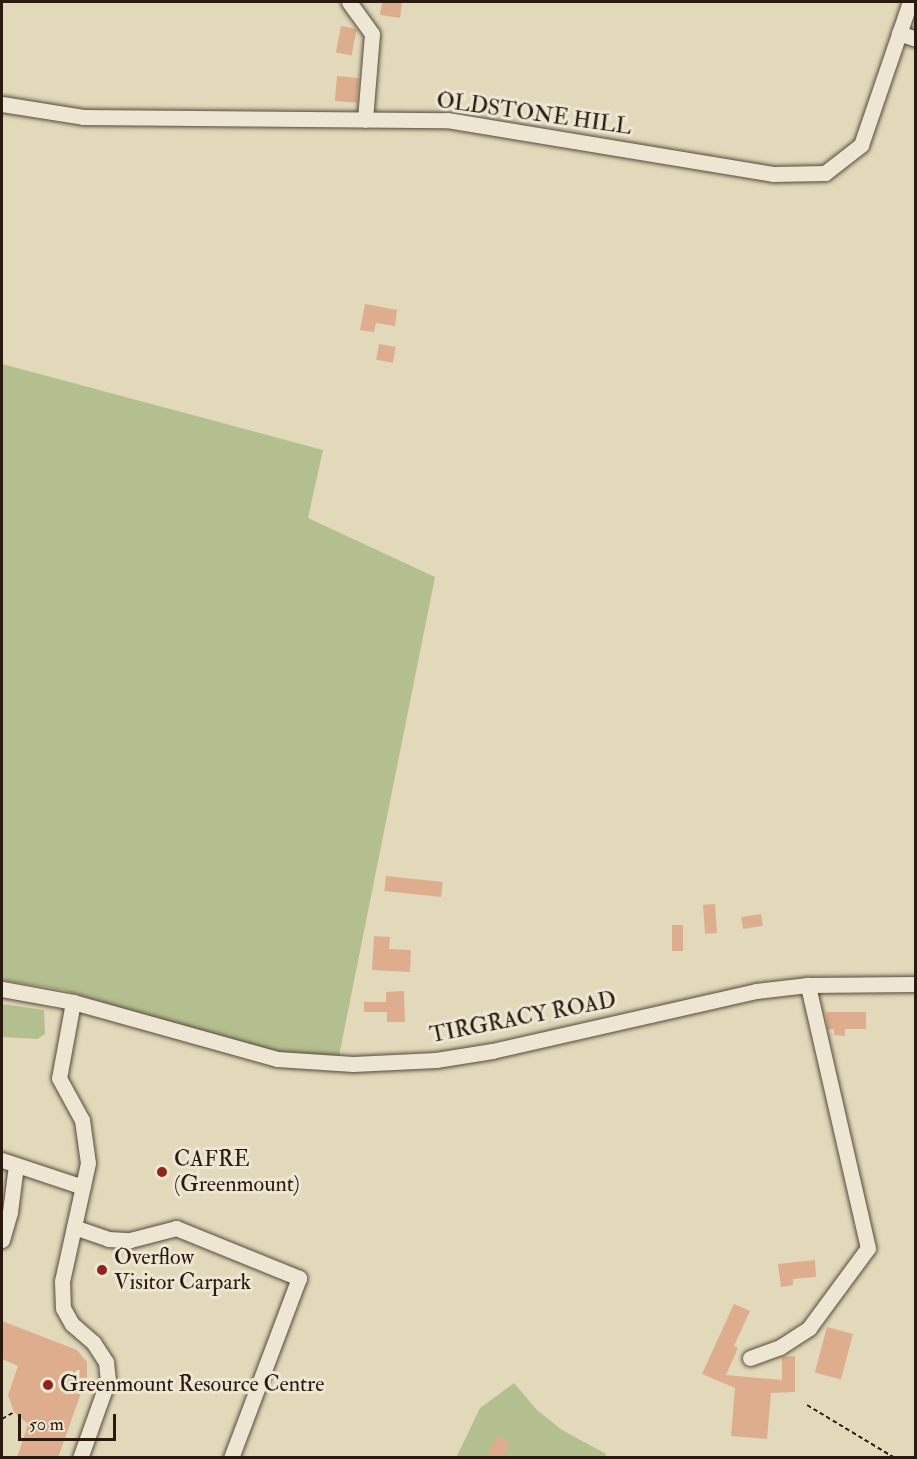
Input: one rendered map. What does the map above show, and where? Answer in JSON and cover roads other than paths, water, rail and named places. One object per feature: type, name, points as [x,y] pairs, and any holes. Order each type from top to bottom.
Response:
[{"type":"street","points":[[349,2],[372,34],[365,120]]},
{"type":"street","name":"OLDSTONE HILL","points":[[2,104],[83,117],[447,120],[748,170],[825,173],[861,145],[910,2]]},
{"type":"street","points":[[899,33],[915,39]]},
{"type":"street","name":"TIRGRACY ROAD","points":[[2,989],[72,1002],[199,1040],[277,1059],[317,1064],[436,1060],[537,1036],[729,996],[808,985],[915,984]]},
{"type":"street","points":[[750,1359],[780,1347],[809,1328],[868,1248],[808,985]]},
{"type":"street","points":[[72,1002],[59,1078],[82,1119],[88,1143],[83,1187],[62,1281],[63,1308],[72,1324],[93,1342],[106,1362],[108,1380],[80,1458]]},
{"type":"street","points":[[2,1240],[10,1212],[9,1163],[83,1187]]},
{"type":"street","points":[[74,1227],[108,1239],[130,1240],[176,1228],[299,1278],[231,1458]]},
{"type":"place","name":"CAFRE (Greenmount)","points":[[162,1172]]},
{"type":"place","name":"Overflow Visitor Carpark","points":[[102,1270]]},
{"type":"place","name":"Greenmount Resource Centre","points":[[48,1385]]}]
